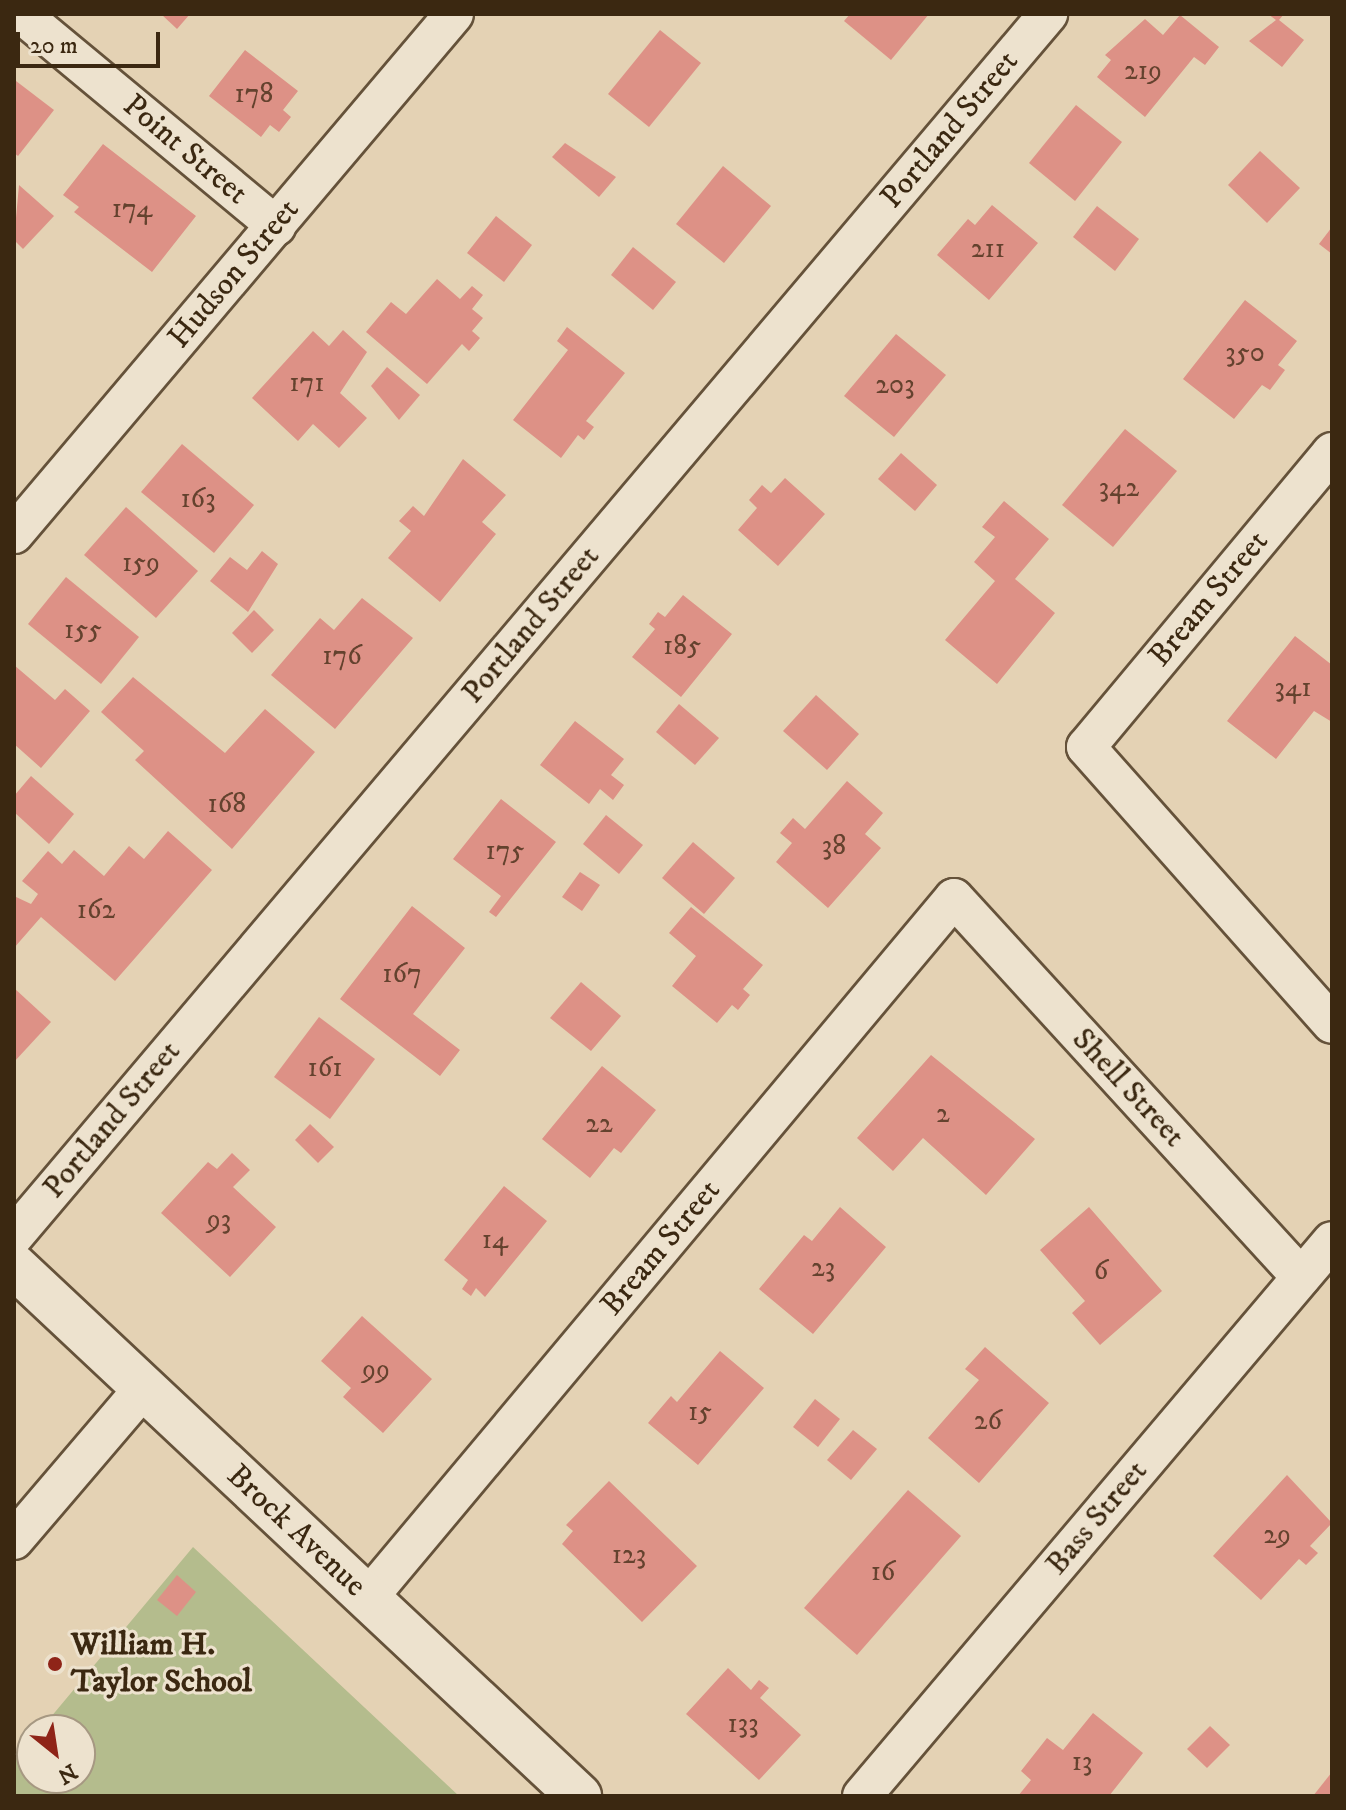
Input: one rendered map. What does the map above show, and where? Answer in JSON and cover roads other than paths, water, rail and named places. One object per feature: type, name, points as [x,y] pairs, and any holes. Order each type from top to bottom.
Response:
[{"type":"main road","name":"Brock Avenue","points":[[14,1266],[579,1796]]},
{"type":"street","name":"Point Street","points":[[21,14],[276,226]]},
{"type":"street","name":"Hudson Street","points":[[14,534],[454,14]]},
{"type":"street","name":"Portland Street","points":[[14,1236],[1048,14]]},
{"type":"street","name":"Bream Street","points":[[1332,452],[1086,747],[1332,1024]]},
{"type":"street","name":"Bream Street","points":[[367,1599],[954,898]]},
{"type":"street","name":"Shell Street","points":[[954,898],[1301,1277]]},
{"type":"street","name":"Bass Street","points":[[862,1796],[1332,1241]]},
{"type":"street","points":[[14,1540],[144,1388]]},
{"type":"place","name":"William H. Taylor School","points":[[55,1664]]}]
